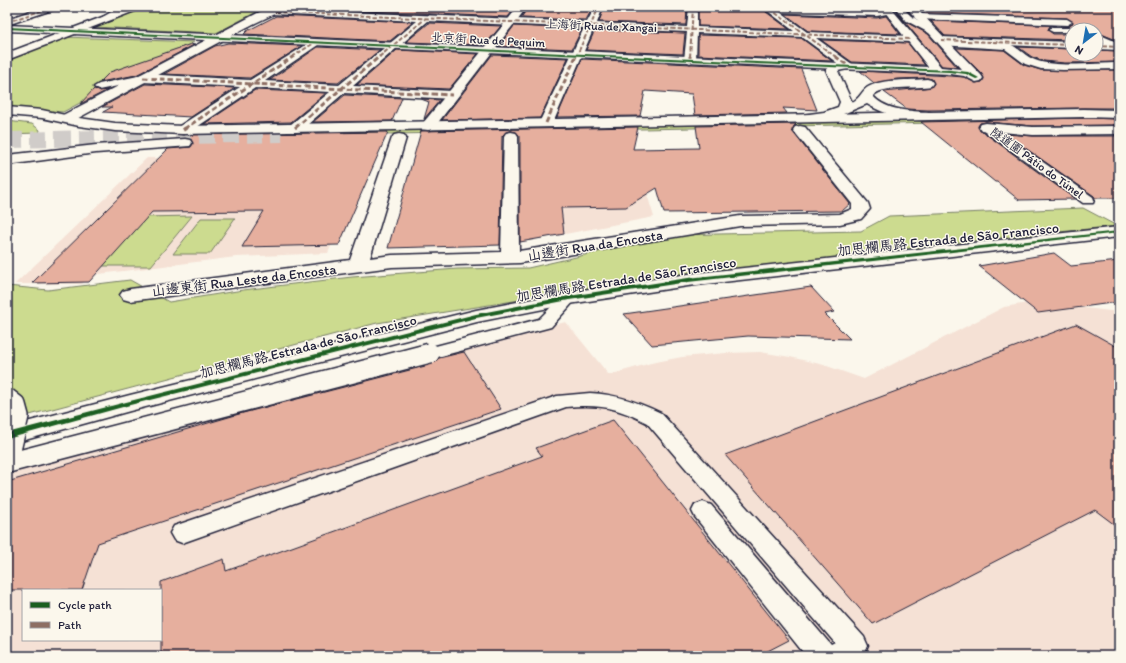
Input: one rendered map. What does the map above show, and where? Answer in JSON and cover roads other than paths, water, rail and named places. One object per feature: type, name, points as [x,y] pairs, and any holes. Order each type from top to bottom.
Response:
[{"type":"street","points":[[7,22],[52,7]]},
{"type":"street","points":[[106,18],[127,7]]},
{"type":"street","points":[[7,57],[137,7]]},
{"type":"street","points":[[69,120],[143,78],[272,10],[285,7]]},
{"type":"street","points":[[428,126],[523,7]]},
{"type":"street","points":[[546,123],[600,7]]},
{"type":"street","points":[[690,60],[693,7]]},
{"type":"street","points":[[910,7],[977,78]]},
{"type":"street","points":[[769,8],[876,13],[887,9],[937,70]]},
{"type":"street","points":[[769,8],[848,66]]},
{"type":"street","name":"上海街 Rua de Xangai","points":[[272,10],[425,19],[805,34],[908,35],[917,28],[934,32]]},
{"type":"street","points":[[1043,10],[1064,23]]},
{"type":"street","points":[[920,17],[1064,28]]},
{"type":"street","name":"北京街 Rua de Pequim","points":[[295,128],[425,19]]},
{"type":"street","name":"北京街 Rua de Pequim","points":[[7,28],[756,63]]},
{"type":"street","points":[[1104,40],[1119,47]]},
{"type":"street","points":[[942,41],[1064,45]]},
{"type":"street","points":[[942,41],[1006,46],[1013,49],[1029,61],[1043,65],[1119,66]]},
{"type":"street","points":[[183,130],[314,43]]},
{"type":"street","points":[[1104,46],[1119,47]]},
{"type":"street","points":[[756,63],[937,70],[963,72],[977,78]]},
{"type":"street","points":[[756,63],[797,68],[849,78]]},
{"type":"street","points":[[844,108],[846,102],[833,74],[833,69],[848,66]]},
{"type":"street","points":[[143,78],[452,95]]},
{"type":"street","points":[[961,84],[976,82],[978,80],[977,78]]},
{"type":"street","points":[[864,80],[940,83]]},
{"type":"street","points":[[804,124],[833,115],[844,108],[860,104],[870,90],[879,87],[927,83]]},
{"type":"street","points":[[867,96],[872,102],[889,110],[908,114],[933,116]]},
{"type":"street","points":[[1084,113],[1119,110]]},
{"type":"street","points":[[7,111],[42,114],[115,127],[183,130],[295,128],[374,133],[399,138],[511,136],[804,124],[933,116],[1084,113],[1119,114]]},
{"type":"street","points":[[11,160],[38,152],[68,138],[76,129],[76,125],[69,120]]},
{"type":"street","points":[[11,160],[145,145],[374,133],[428,126],[546,123],[804,124],[986,127],[1119,121]]},
{"type":"street","name":"山邊街 Rua da Encosta","points":[[358,265],[392,261],[510,258],[740,222],[840,219],[858,214],[861,209],[860,203],[804,124]]},
{"type":"street","points":[[986,127],[1035,131],[1119,130]]},
{"type":"street","points":[[374,133],[282,134],[374,133]]},
{"type":"street","points":[[510,258],[511,136]]},
{"type":"street","points":[[358,265],[399,138]]},
{"type":"street","name":"加思欄馬路 Estrada de São Francisco","points":[[7,436],[130,403],[476,316],[569,298],[688,280],[1119,232]]},
{"type":"street","name":"山邊東街 Rua Leste da Encosta","points":[[130,295],[358,265]]},
{"type":"lane","points":[[898,7],[908,18],[934,32]]},
{"type":"lane","points":[[908,18],[908,35]]},
{"type":"lane","points":[[1053,30],[1064,29]]},
{"type":"lane","points":[[99,87],[143,78]]},
{"type":"lane","name":"隧道圍 Pátio do Túnel","points":[[986,127],[1088,200]]},
{"type":"lane","points":[[7,398],[16,405],[20,416],[8,463],[545,323],[569,298]]},
{"type":"lane","points":[[182,533],[564,401],[592,398],[613,400],[636,408],[654,418],[855,646],[837,656]]},
{"type":"lane","points":[[703,512],[823,656]]},
{"type":"tunnel","points":[[7,140],[282,134]]}]
